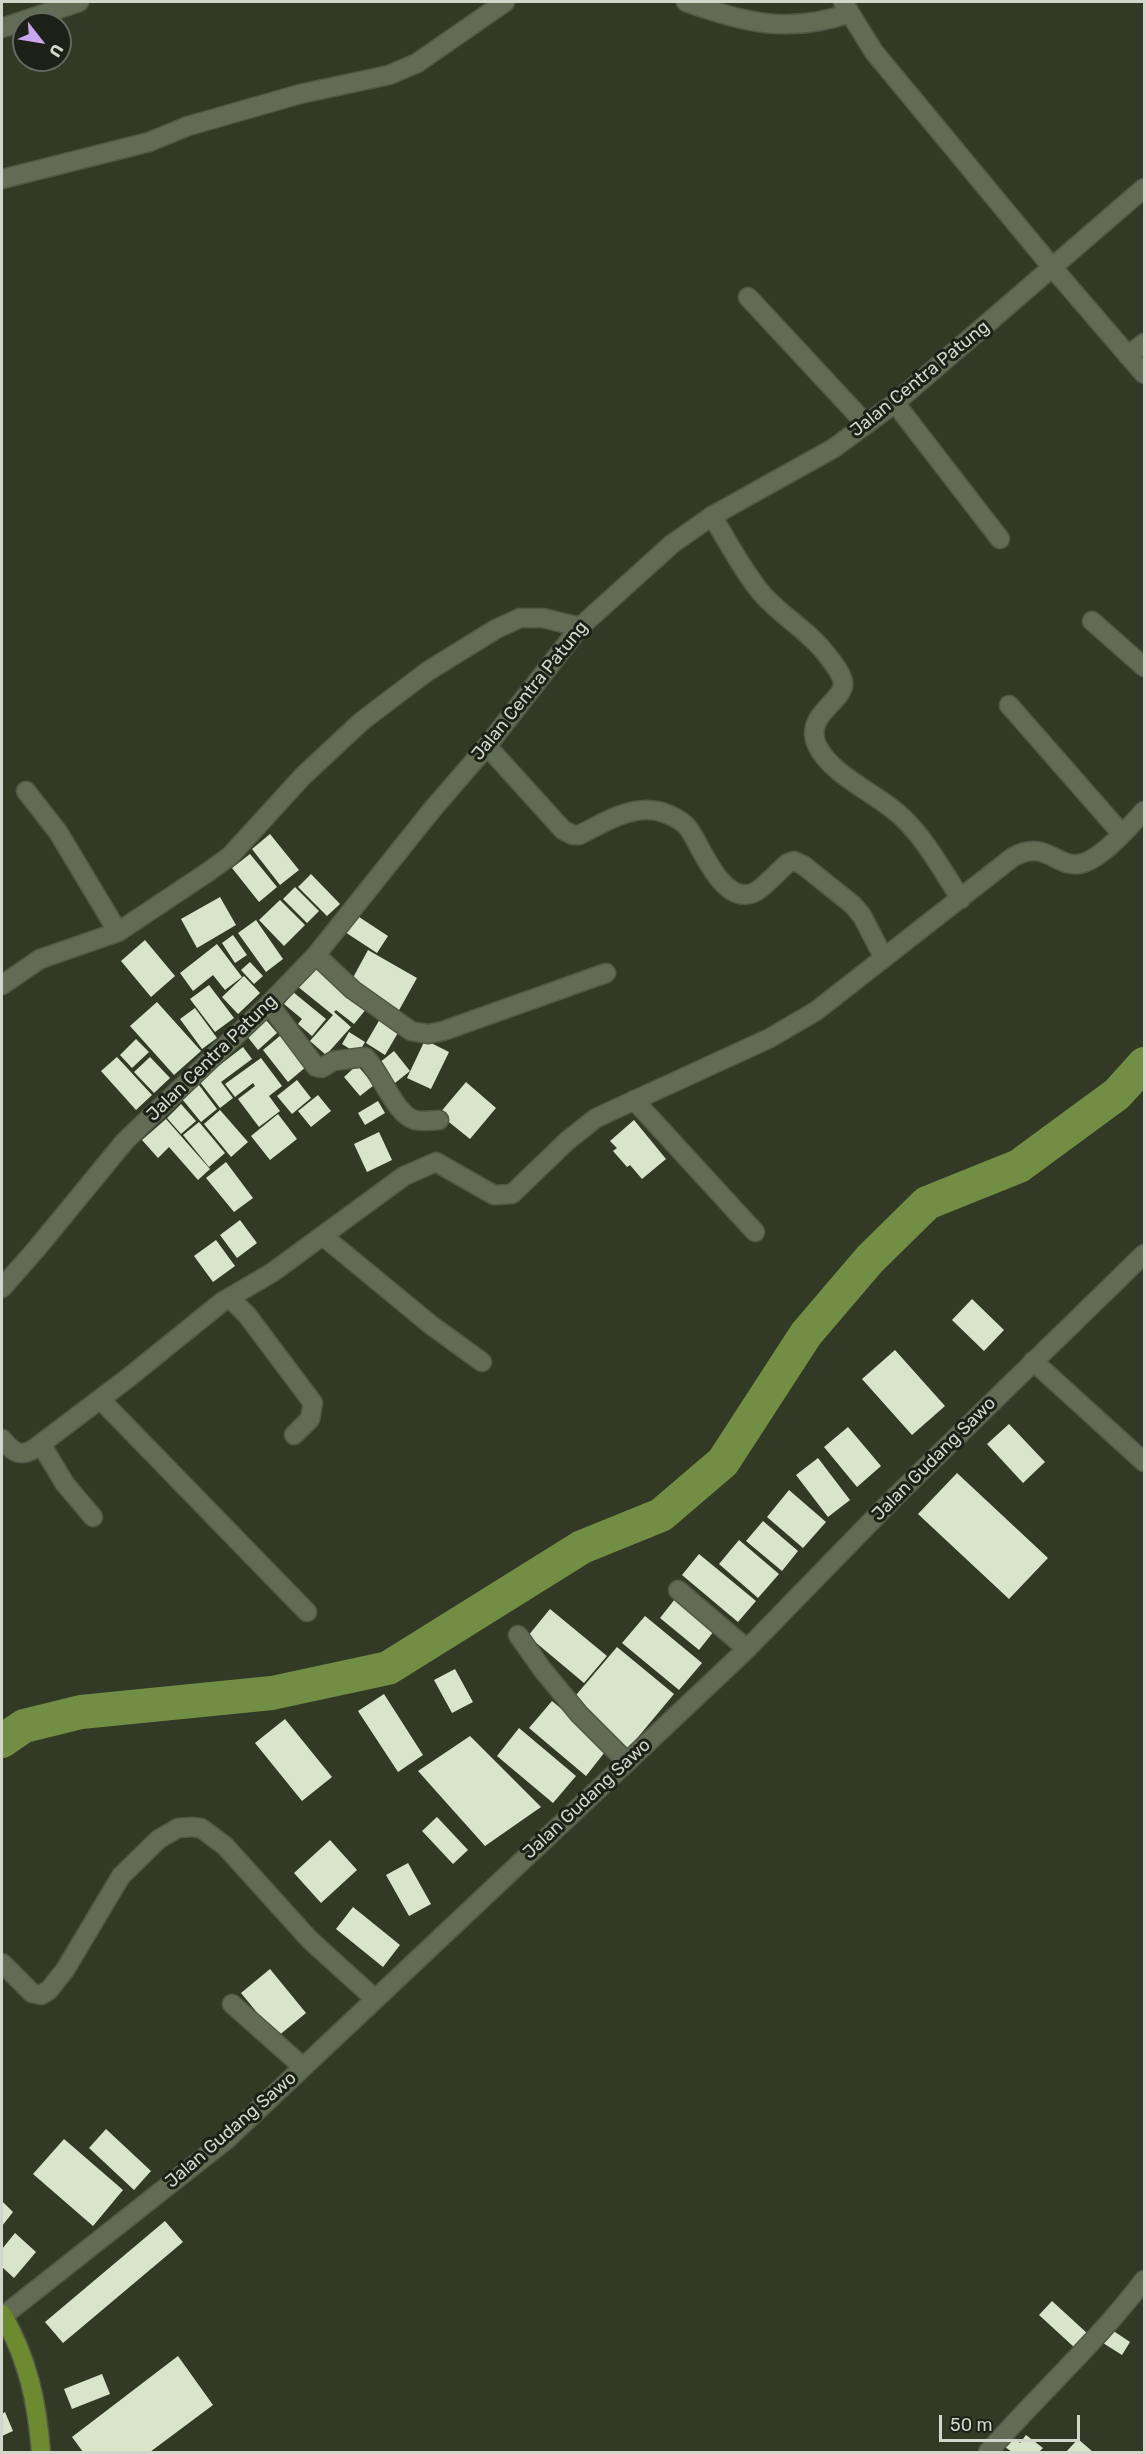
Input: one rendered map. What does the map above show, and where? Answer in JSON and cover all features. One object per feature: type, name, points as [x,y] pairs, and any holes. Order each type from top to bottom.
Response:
[{"type":"main road","points":[[2,2315],[27,2368],[38,2410],[41,2452]]},
{"type":"street","points":[[2,28],[79,2]]},
{"type":"street","points":[[2,179],[149,142],[188,126],[300,94],[389,75],[417,63],[505,2]]},
{"type":"street","points":[[686,2],[733,18],[760,24],[816,22],[846,7],[874,52],[1144,374]]},
{"type":"street","name":"Jalan Centra Patung","points":[[2,1288],[38,1248],[125,1141],[316,955],[431,811],[487,746],[580,627],[672,544],[712,516],[834,448],[895,403],[1144,188]]},
{"type":"street","points":[[748,297],[866,424]]},
{"type":"street","points":[[1128,356],[1144,343]]},
{"type":"street","points":[[895,403],[1000,539]]},
{"type":"street","points":[[712,516],[762,594],[786,618],[820,646],[838,670],[843,683],[841,693],[819,714],[816,744],[831,764],[890,805],[905,819],[920,837],[961,899]]},
{"type":"street","points":[[2,985],[40,959],[118,932],[230,856],[303,776],[362,721],[428,671],[496,629],[520,618],[543,618],[580,627]]},
{"type":"street","points":[[1092,621],[1144,667]]},
{"type":"street","points":[[1009,705],[1122,834]]},
{"type":"street","points":[[487,746],[563,830],[573,835],[579,835],[627,813],[658,811],[676,819],[688,829],[719,879],[741,894],[753,893],[788,863],[794,861],[803,865],[853,905],[884,958]]},
{"type":"street","points":[[26,791],[57,832],[118,932]]},
{"type":"street","points":[[2,1439],[17,1454],[26,1454],[230,1298],[273,1272],[404,1176],[436,1162],[494,1195],[512,1194],[574,1135],[596,1118],[770,1038],[816,1011],[1023,851],[1043,852],[1080,864],[1094,858],[1144,811]]},
{"type":"street","points":[[316,955],[353,990],[385,1013],[411,1031],[428,1034],[443,1031],[606,973]]},
{"type":"street","points":[[268,1004],[316,1067],[322,1068],[333,1061],[364,1057],[375,1068],[405,1115],[416,1120],[440,1120]]},
{"type":"street","points":[[634,1100],[755,1232]]},
{"type":"street","points":[[323,1236],[431,1325],[482,1362]]},
{"type":"street","name":"Jalan Gudang Sawo","points":[[2,2315],[226,2140],[747,1649],[892,1500],[1144,1254]]},
{"type":"street","points":[[230,1298],[247,1315],[313,1403],[313,1412],[309,1421],[294,1436]]},
{"type":"street","points":[[1033,1361],[1144,1462]]},
{"type":"street","points":[[100,1399],[307,1612]]},
{"type":"street","points":[[41,1444],[65,1484],[93,1517]]},
{"type":"street","points":[[678,1590],[747,1649]]},
{"type":"street","points":[[518,1635],[579,1714],[627,1762]]},
{"type":"street","points":[[2,1963],[32,1993],[41,1995],[49,1990],[65,1970],[122,1876],[144,1851],[167,1833],[178,1828],[192,1827],[201,1828],[225,1846],[310,1940],[375,1999]]},
{"type":"street","points":[[232,2004],[303,2067]]},
{"type":"street","points":[[988,2452],[1025,2409],[1123,2309],[1144,2280]]},
{"type":"building","points":[[270,834],[299,870],[280,885],[252,849]]},
{"type":"building","points":[[250,854],[277,887],[259,902],[232,868]]},
{"type":"building","points":[[311,874],[340,904],[327,916],[298,887]]},
{"type":"building","points":[[295,887],[319,911],[307,923],[283,899]]},
{"type":"building","points":[[220,897],[236,925],[197,948],[181,919]]},
{"type":"building","points":[[280,900],[305,925],[284,946],[259,920]]},
{"type":"building","points":[[356,915],[388,936],[377,953],[345,932]]},
{"type":"building","points":[[256,920],[283,959],[266,972],[238,933]]},
{"type":"building","points":[[233,935],[247,955],[235,963],[222,943]]},
{"type":"building","points":[[145,940],[175,976],[151,997],[121,961]]},
{"type":"building","points":[[217,944],[242,977],[225,990],[213,975],[193,991],[180,973]]},
{"type":"building","points":[[368,950],[417,978],[398,1012],[349,985]]},
{"type":"building","points":[[250,962],[263,976],[254,984],[241,970]]},
{"type":"building","points":[[313,966],[367,1008],[354,1024],[336,1010],[334,1012],[351,1027],[326,1055],[310,1041],[333,1015],[297,986]]},
{"type":"building","points":[[244,976],[260,993],[238,1014],[222,997]]},
{"type":"building","points":[[209,985],[234,1018],[215,1032],[190,999]]},
{"type":"building","points":[[293,992],[326,1019],[312,1036],[298,1024],[302,1019],[284,1004]]},
{"type":"building","points":[[157,1002],[201,1051],[174,1075],[130,1026]]},
{"type":"building","points":[[195,1008],[217,1038],[202,1049],[180,1019]]},
{"type":"building","points":[[380,1019],[399,1031],[385,1055],[366,1043]]},
{"type":"building","points":[[266,1020],[277,1033],[258,1050],[247,1036]]},
{"type":"building","points":[[349,1032],[365,1042],[358,1054],[342,1044]]},
{"type":"building","points":[[281,1035],[307,1066],[288,1082],[263,1050]]},
{"type":"building","points":[[136,1039],[149,1052],[132,1068],[120,1055]]},
{"type":"building","points":[[425,1040],[449,1052],[431,1089],[407,1078]]},
{"type":"building","points":[[243,1047],[252,1059],[221,1082],[233,1098],[220,1108],[199,1081]]},
{"type":"building","points":[[394,1051],[410,1071],[395,1083],[379,1063]]},
{"type":"building","points":[[117,1057],[152,1095],[136,1110],[101,1071]]},
{"type":"building","points":[[150,1057],[170,1078],[154,1093],[134,1072]]},
{"type":"building","points":[[261,1058],[282,1086],[269,1096],[280,1111],[259,1127],[238,1099],[255,1086],[253,1083],[235,1097],[225,1084]]},
{"type":"building","points":[[357,1065],[374,1085],[360,1096],[344,1077]]},
{"type":"building","points":[[297,1080],[311,1098],[292,1114],[277,1096]]},
{"type":"building","points":[[466,1082],[496,1108],[470,1139],[439,1114]]},
{"type":"building","points":[[199,1085],[217,1109],[201,1122],[182,1099]]},
{"type":"building","points":[[318,1095],[331,1111],[311,1127],[298,1111]]},
{"type":"building","points":[[378,1101],[385,1113],[365,1125],[358,1113]]},
{"type":"building","points":[[181,1104],[196,1121],[181,1134],[167,1118]]},
{"type":"building","points":[[220,1110],[248,1142],[231,1157],[204,1124]]},
{"type":"building","points":[[278,1114],[297,1139],[270,1160],[251,1136]]},
{"type":"building","points":[[166,1119],[210,1169],[198,1180],[169,1147],[158,1158],[142,1140]]},
{"type":"building","points":[[634,1120],[666,1159],[642,1179],[613,1151],[617,1148],[610,1141]]},
{"type":"building","points":[[199,1122],[225,1153],[209,1167],[183,1135]]},
{"type":"building","points":[[379,1132],[392,1160],[367,1172],[354,1144]]},
{"type":"building","points":[[226,1162],[253,1198],[234,1212],[206,1178]]},
{"type":"building","points":[[240,1220],[257,1243],[237,1258],[220,1235]]},
{"type":"building","points":[[216,1240],[235,1266],[213,1282],[194,1256]]},
{"type":"building","points":[[972,1299],[1004,1330],[984,1351],[952,1320]]},
{"type":"building","points":[[895,1350],[945,1406],[912,1435],[862,1379]]},
{"type":"building","points":[[1009,1424],[1045,1462],[1023,1483],[987,1444]]},
{"type":"building","points":[[848,1427],[881,1466],[857,1487],[824,1447]]},
{"type":"building","points":[[818,1458],[850,1500],[828,1517],[796,1475]]},
{"type":"building","points":[[957,1473],[1048,1558],[1009,1599],[918,1514]]},
{"type":"building","points":[[789,1490],[826,1522],[803,1548],[767,1517]]},
{"type":"building","points":[[763,1521],[798,1551],[782,1571],[746,1541]]},
{"type":"building","points":[[739,1540],[779,1574],[758,1598],[719,1564]]},
{"type":"building","points":[[699,1554],[756,1601],[738,1622],[682,1575]]},
{"type":"building","points":[[675,1599],[714,1631],[699,1650],[660,1618]]},
{"type":"building","points":[[550,1609],[607,1656],[584,1683],[528,1636]]},
{"type":"building","points":[[645,1616],[702,1663],[679,1690],[622,1643]]},
{"type":"building","points":[[617,1647],[674,1694],[628,1749],[571,1701]]},
{"type":"building","points":[[455,1669],[473,1702],[452,1713],[434,1680]]},
{"type":"building","points":[[384,1694],[423,1755],[398,1772],[358,1711]]},
{"type":"building","points":[[552,1701],[608,1748],[586,1776],[529,1728]]},
{"type":"building","points":[[285,1719],[332,1777],[302,1801],[255,1743]]},
{"type":"building","points":[[519,1728],[576,1776],[553,1803],[497,1756]]},
{"type":"building","points":[[470,1736],[541,1807],[485,1846],[418,1771]]},
{"type":"building","points":[[437,1817],[468,1850],[453,1864],[422,1831]]},
{"type":"building","points":[[330,1840],[357,1870],[321,1903],[294,1873]]},
{"type":"building","points":[[408,1863],[431,1904],[409,1916],[386,1875]]},
{"type":"building","points":[[353,1907],[400,1945],[383,1967],[336,1929]]},
{"type":"building","points":[[270,1969],[306,2013],[277,2037],[241,1993]]},
{"type":"building","points":[[106,2129],[151,2171],[134,2190],[89,2148]]},
{"type":"building","points":[[64,2139],[123,2190],[93,2226],[33,2174]]},
{"type":"building","points":[[2,2201],[13,2212],[2,2226]]},
{"type":"building","points":[[165,2221],[183,2242],[63,2343],[45,2322]]},
{"type":"building","points":[[15,2233],[36,2252],[14,2278],[2,2267],[2,2249]]},
{"type":"building","points":[[1052,2301],[1088,2334],[1075,2348],[1039,2315]]},
{"type":"building","points":[[1112,2330],[1130,2342],[1122,2355],[1103,2343]]},
{"type":"building","points":[[178,2356],[213,2405],[150,2452],[83,2452],[72,2437]]},
{"type":"building","points":[[102,2374],[110,2394],[72,2409],[64,2389]]},
{"type":"building","points":[[5,2412],[13,2431],[2,2436],[2,2414]]},
{"type":"building","points":[[1026,2435],[1043,2448],[1039,2452],[1012,2452],[1005,2447],[1012,2437],[1020,2443]]},
{"type":"building","points":[[1078,2439],[1093,2452],[1066,2452]]},
{"type":"waterway","points":[[2,1741],[24,1726],[81,1712],[272,1693],[388,1668],[582,1547],[661,1515],[723,1462],[806,1334],[870,1259],[927,1203],[1019,1166],[1117,1094],[1144,1064]]}]
